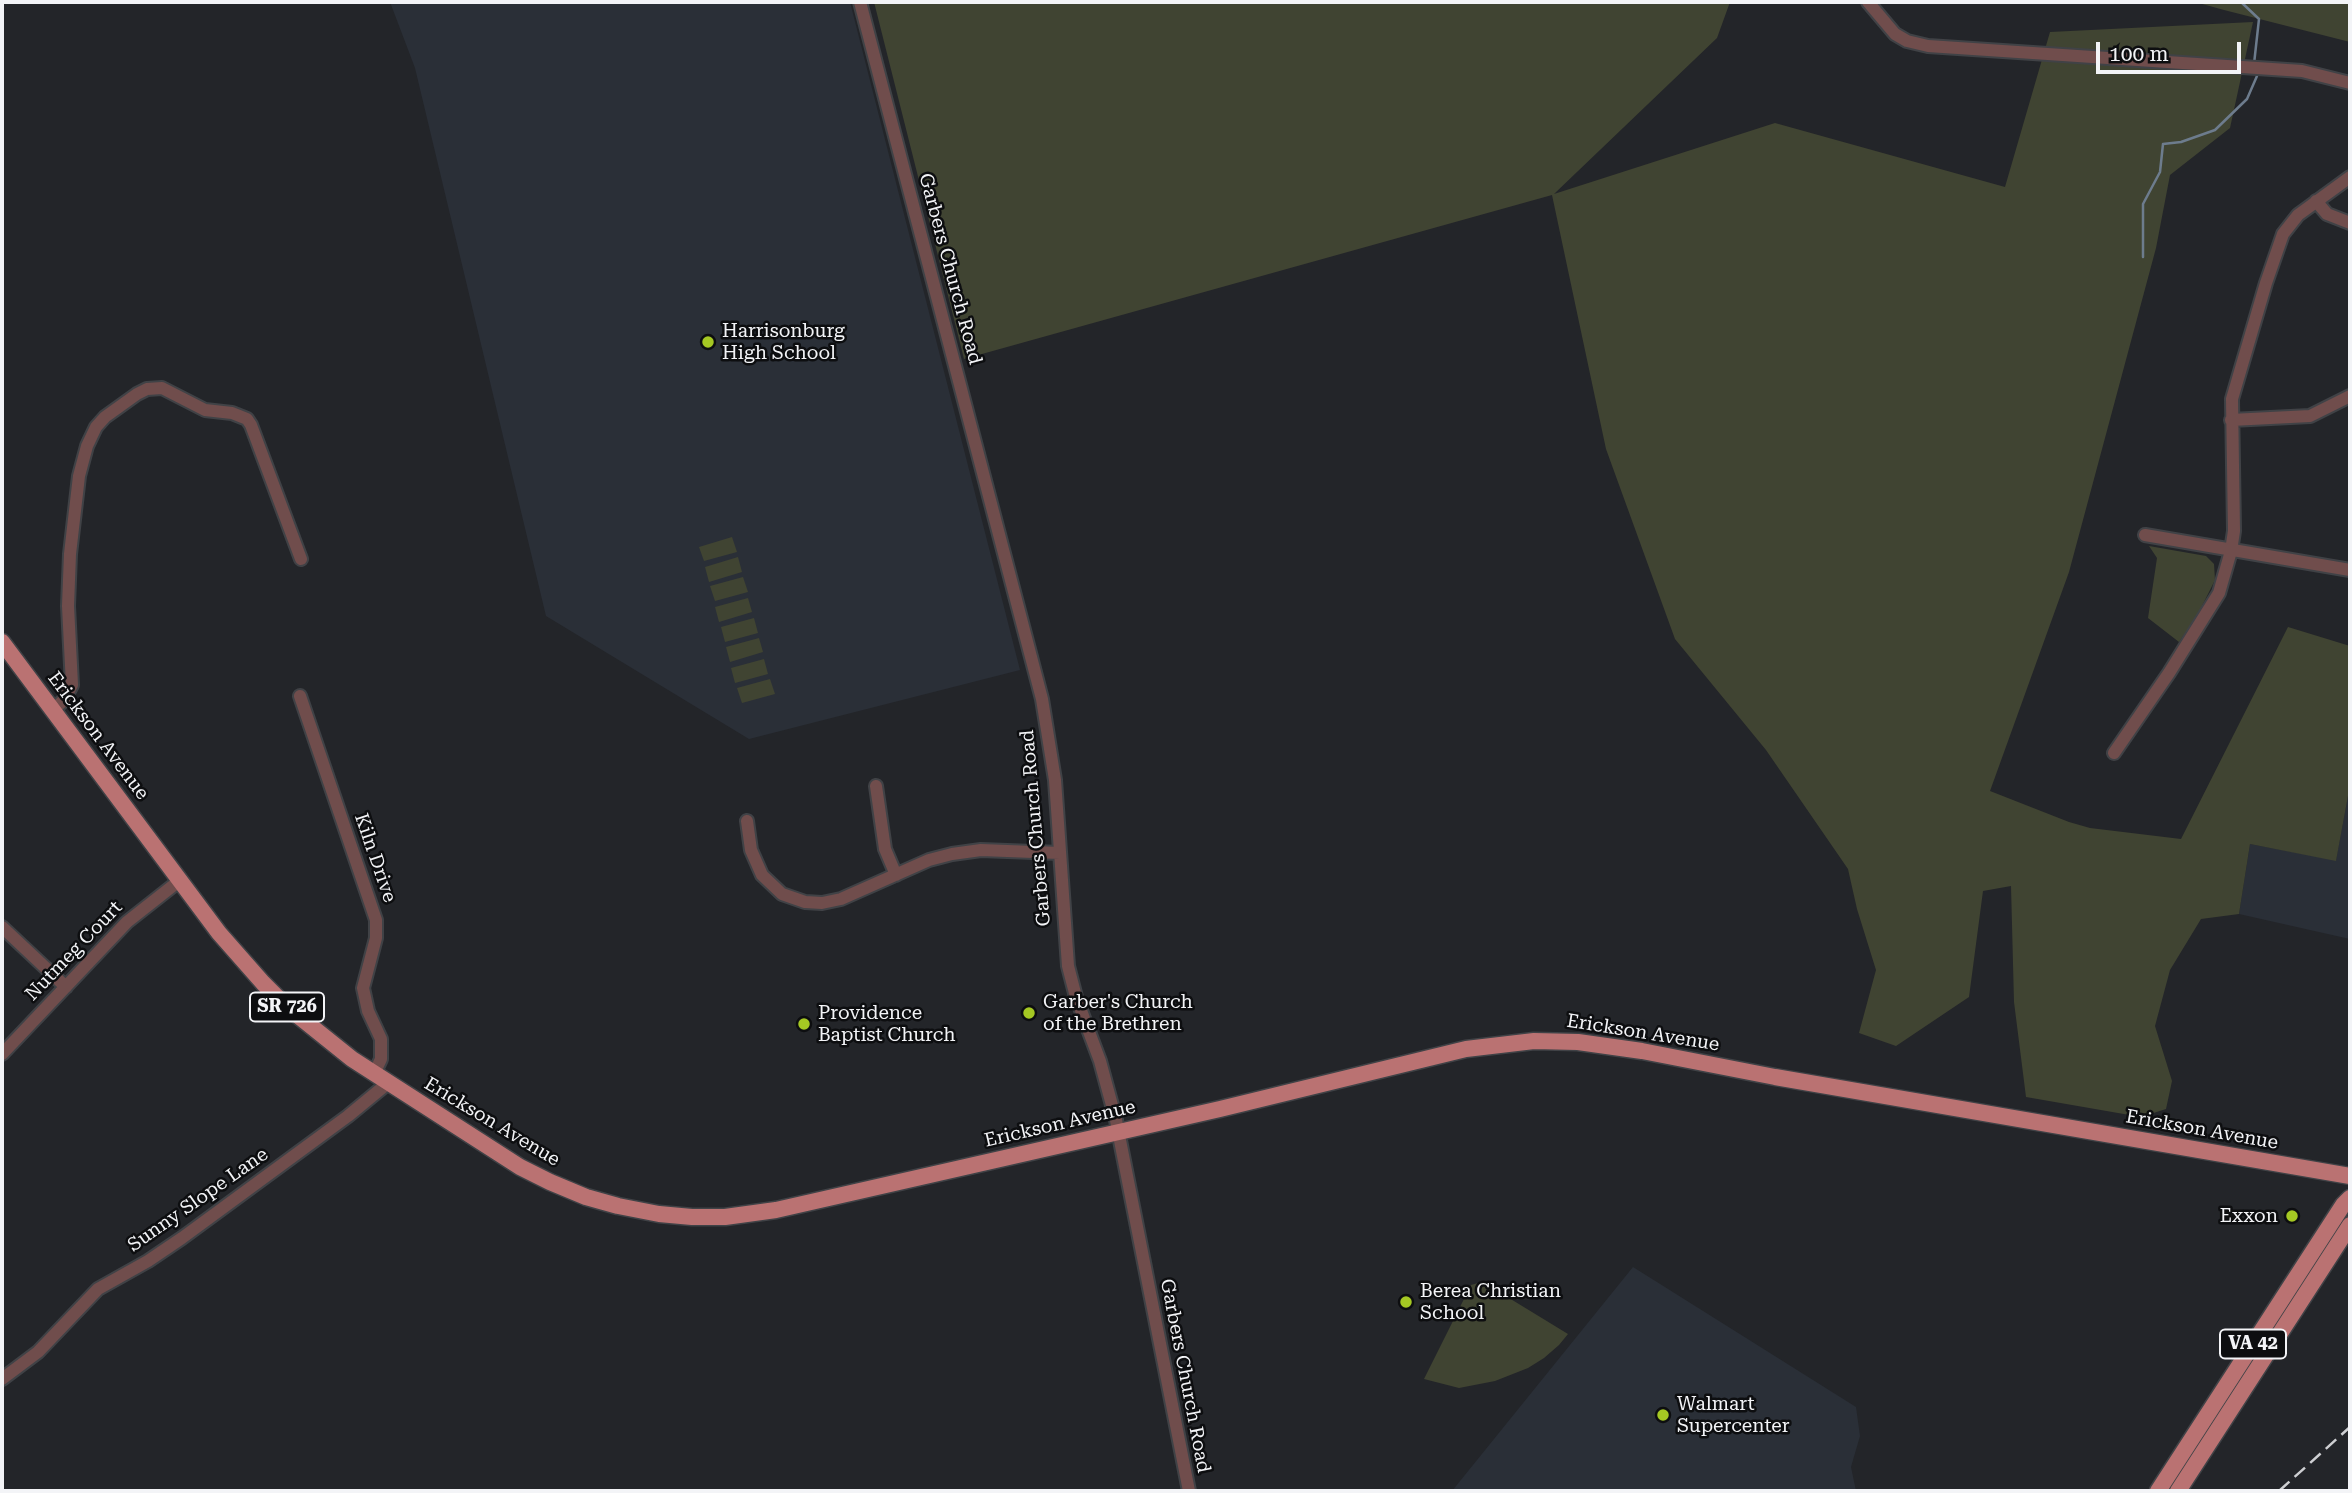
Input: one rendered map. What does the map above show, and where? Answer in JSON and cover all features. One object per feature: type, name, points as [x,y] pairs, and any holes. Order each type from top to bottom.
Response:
[{"type":"main road","name":"Erickson Avenue","points":[[2,642],[179,881],[226,942],[263,984],[319,1034],[381,1078],[509,1160],[550,1182],[586,1197],[618,1206],[692,1217],[725,1217],[776,1210],[1466,1049],[1521,1041],[1564,1041],[1643,1051],[1775,1077],[2350,1176]]},
{"type":"main road","name":"VA 42","points":[[2158,1491],[2350,1198]]},
{"type":"main road","name":"VA 42","points":[[2178,1491],[2350,1225]]},
{"type":"street","name":"Garbers Church Road","points":[[860,2],[1038,680],[1052,753],[1068,966],[1076,997],[1100,1061],[1119,1132],[1189,1491]]},
{"type":"street","points":[[1868,2],[1895,34],[1906,41],[1927,46],[2302,71],[2350,82]]},
{"type":"street","points":[[2113,752],[2214,604],[2231,551],[2235,512],[2231,420],[2236,381],[2283,234],[2298,215],[2350,177]]},
{"type":"street","points":[[2316,201],[2327,214],[2350,223]]},
{"type":"street","points":[[53,710],[64,700],[72,685],[68,606],[70,554],[78,486],[87,446],[96,427],[105,417],[137,394],[147,389],[162,388],[205,410],[232,413],[247,419],[301,559]]},
{"type":"street","points":[[2231,420],[2310,416],[2350,396]]},
{"type":"street","points":[[2145,536],[2350,570]]},
{"type":"street","name":"Kiln Drive","points":[[300,696],[376,920],[376,939],[363,988],[368,1011],[381,1039],[381,1078]]},
{"type":"street","points":[[876,786],[885,849],[896,875]]},
{"type":"street","points":[[747,821],[751,850],[762,875],[774,888],[795,900],[816,903],[836,901],[929,860],[964,851],[1060,853]]},
{"type":"street","name":"Nutmeg Court","points":[[2,1054],[127,922],[179,881]]},
{"type":"street","points":[[2,927],[66,987]]},
{"type":"street","name":"Sunny Slope Lane","points":[[2,1379],[38,1352],[98,1289],[182,1238],[339,1124],[381,1078]]},
{"type":"shaded area","name":"Harrisonburg High School","points":[[390,2],[850,2],[1020,670],[749,739],[546,616],[415,68]]},
{"type":"shaded area","points":[[2350,785],[2350,939],[2239,914],[2250,844],[2336,860]]},
{"type":"shaded area","points":[[1633,1267],[1856,1407],[1860,1436],[1851,1467],[1856,1491],[1452,1491]]},
{"type":"green space","points":[[874,2],[1730,2],[1717,38],[1554,194],[1775,123],[2005,187],[2050,32],[2253,22],[2230,128],[2170,175],[2156,248],[2069,572],[1990,791],[2090,828],[2181,839],[2288,627],[2350,646],[2350,785],[2336,861],[2250,844],[2239,914],[2201,919],[2170,970],[2155,1026],[2172,1081],[2166,1109],[2141,1117],[2026,1097],[2014,1002],[2011,886],[1983,891],[1969,997],[1896,1046],[1859,1033],[1876,970],[1848,869],[1766,750],[1675,639],[1606,449],[1552,195],[964,359]]},
{"type":"green space","points":[[2195,2],[2350,2],[2350,42],[2224,10]]},
{"type":"green space","points":[[732,537],[737,552],[704,561],[699,547]]},
{"type":"green space","points":[[2149,546],[2206,556],[2214,564],[2215,580],[2197,616],[2179,642],[2148,618],[2157,558]]},
{"type":"green space","points":[[738,557],[742,572],[709,582],[705,567]]},
{"type":"green space","points":[[743,577],[748,592],[715,601],[710,586]]},
{"type":"green space","points":[[748,598],[752,612],[719,622],[715,607]]},
{"type":"green space","points":[[754,618],[758,633],[725,642],[721,627]]},
{"type":"green space","points":[[759,638],[763,652],[730,662],[726,647]]},
{"type":"green space","points":[[764,659],[768,674],[735,683],[731,668]]},
{"type":"green space","points":[[770,679],[775,694],[742,703],[737,688]]},
{"type":"green space","points":[[1478,1283],[1491,1287],[1568,1334],[1544,1358],[1528,1368],[1495,1381],[1459,1388],[1424,1379],[1471,1285]]},
{"type":"waterway","points":[[2241,2],[2259,19],[2254,64]]},
{"type":"waterway","points":[[2143,257],[2143,204],[2160,172],[2163,144],[2181,142],[2215,130],[2247,99],[2257,76]]},
{"type":"railway","points":[[2279,1491],[2350,1427]]},
{"type":"place","name":"Harrisonburg High School","points":[[708,342]]},
{"type":"place","name":"Garber's Church of the Brethren","points":[[1029,1013]]},
{"type":"place","name":"Providence Baptist Church","points":[[804,1024]]},
{"type":"place","name":"Exxon","points":[[2292,1216]]},
{"type":"place","name":"Berea Christian School","points":[[1406,1302]]},
{"type":"place","name":"Walmart Supercenter","points":[[1663,1415]]}]
